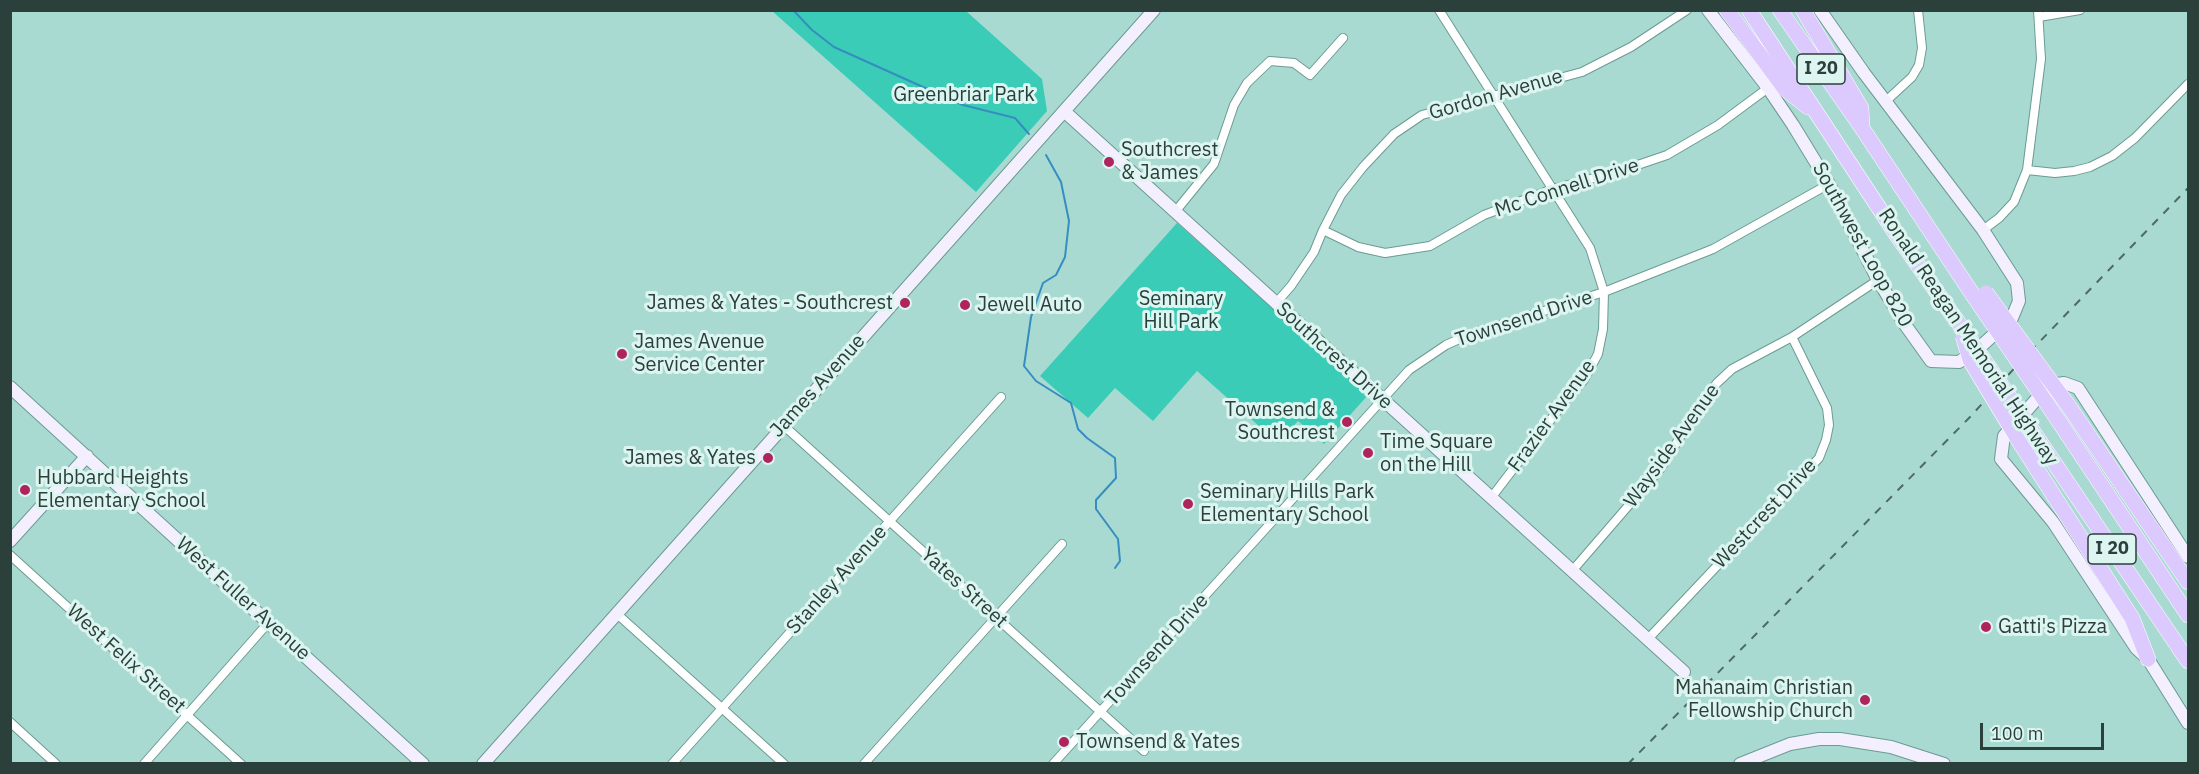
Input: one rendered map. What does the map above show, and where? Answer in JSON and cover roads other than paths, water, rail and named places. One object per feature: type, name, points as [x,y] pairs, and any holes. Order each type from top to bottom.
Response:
[{"type":"highway","points":[[1727,10],[1785,89],[1820,116]]},
{"type":"highway","name":"Ronald Reagan Memorial Highway","points":[[1749,10],[1898,237],[2036,436],[2188,662]]},
{"type":"highway","name":"Ronald Reagan Memorial Highway","points":[[1780,10],[1956,269],[1980,294],[2058,420],[2188,615]]},
{"type":"highway","points":[[1803,10],[1861,108],[1862,128]]},
{"type":"highway","points":[[1980,294],[2068,405],[2188,582]]},
{"type":"highway","points":[[1960,325],[1970,360],[2132,618],[2148,659]]},
{"type":"main road","name":"James Avenue","points":[[483,764],[1154,10]]},
{"type":"main road","name":"Southwest Loop 820","points":[[1708,10],[1768,88],[1793,125],[1828,184],[1878,280],[1931,361],[1959,362],[1979,348],[2012,318],[2019,301],[2017,283],[1983,230],[1820,10]]},
{"type":"main road","name":"Southcrest Drive","points":[[1064,111],[1684,672]]},
{"type":"main road","points":[[2188,557],[2103,423],[2078,388],[2064,383],[2049,385],[2004,436],[2001,459],[2052,522],[2136,648],[2148,659],[2188,723]]},
{"type":"main road","name":"West Fuller Avenue","points":[[10,387],[423,764]]},
{"type":"main road","points":[[10,541],[87,456]]},
{"type":"main road","points":[[1740,764],[1790,744],[1840,739],[1891,747],[1944,764]]},
{"type":"street","name":"Gordon Avenue","points":[[1276,303],[1292,286],[1314,252],[1341,195],[1394,134],[1422,115],[1581,72],[1600,64],[1631,47],[1687,10]]},
{"type":"street","points":[[1886,101],[1912,77],[1919,65],[1922,48],[1918,10]]},
{"type":"street","points":[[1983,230],[1999,218],[2014,202],[2026,170],[2041,59],[2038,14],[2080,10]]},
{"type":"street","name":"Frazier Avenue","points":[[1443,12],[1492,96],[1590,248],[1604,292],[1603,329],[1598,354],[1584,380],[1565,401],[1491,498]]},
{"type":"street","points":[[1175,212],[1214,164],[1234,105],[1247,83],[1270,61],[1294,63],[1310,75],[1343,38]]},
{"type":"street","points":[[2026,170],[2055,173],[2074,171],[2090,167],[2112,156],[2135,138],[2188,84]]},
{"type":"street","name":"Mc Connell Drive","points":[[1323,230],[1358,247],[1385,253],[1430,246],[1484,215],[1553,189],[1620,171],[1667,154],[1718,125],[1768,88]]},
{"type":"street","name":"Townsend Drive","points":[[1053,764],[1409,370],[1446,345],[1468,335],[1604,292],[1713,249],[1828,184]]},
{"type":"street","name":"Wayside Avenue","points":[[1572,572],[1661,468],[1699,406],[1717,383],[1732,369],[1792,337],[1878,280]]},
{"type":"street","name":"Westcrest Drive","points":[[1647,640],[1819,458],[1829,425],[1827,408],[1792,337]]},
{"type":"street","name":"Stanley Avenue","points":[[672,764],[1001,397]]},
{"type":"street","name":"Yates Street","points":[[783,425],[1144,751]]},
{"type":"street","points":[[864,764],[1062,544]]},
{"type":"street","name":"West Felix Street","points":[[10,555],[241,764]]},
{"type":"street","points":[[616,613],[784,764]]},
{"type":"street","points":[[144,764],[269,622]]},
{"type":"street","points":[[10,722],[56,764]]},
{"type":"waterway","points":[[793,10],[812,30],[834,47],[963,105],[1015,118],[1029,134]]},
{"type":"waterway","points":[[1046,155],[1061,182],[1069,221],[1065,257],[1056,275],[1043,283],[1031,317],[1024,366],[1036,381],[1071,403],[1078,429],[1115,458],[1116,478],[1096,500],[1096,509],[1118,539],[1120,561],[1115,568]]},
{"type":"railway","points":[[1628,764],[1970,417],[2188,188]]},
{"type":"place","name":"Southcrest & James","points":[[1109,162]]},
{"type":"place","name":"James & Yates - Southcrest","points":[[905,303]]},
{"type":"place","name":"Jewell Auto","points":[[965,305]]},
{"type":"place","name":"James Avenue Service Center","points":[[622,354]]},
{"type":"place","name":"Townsend & Southcrest","points":[[1347,422]]},
{"type":"place","name":"Time Square on the Hill","points":[[1368,453]]},
{"type":"place","name":"James & Yates","points":[[768,458]]},
{"type":"place","name":"Hubbard Heights Elementary School","points":[[25,490]]},
{"type":"place","name":"Seminary Hills Park Elementary School","points":[[1188,504]]},
{"type":"place","name":"Gatti's Pizza","points":[[1986,627]]},
{"type":"place","name":"Mahanaim Christian Fellowship Church","points":[[1865,700]]},
{"type":"place","name":"Townsend & Yates","points":[[1064,742]]},
{"type":"park label","name":"Greenbriar Park","points":[[964,95]]},
{"type":"park label","name":"Seminary Hill Park","points":[[1181,310]]}]
